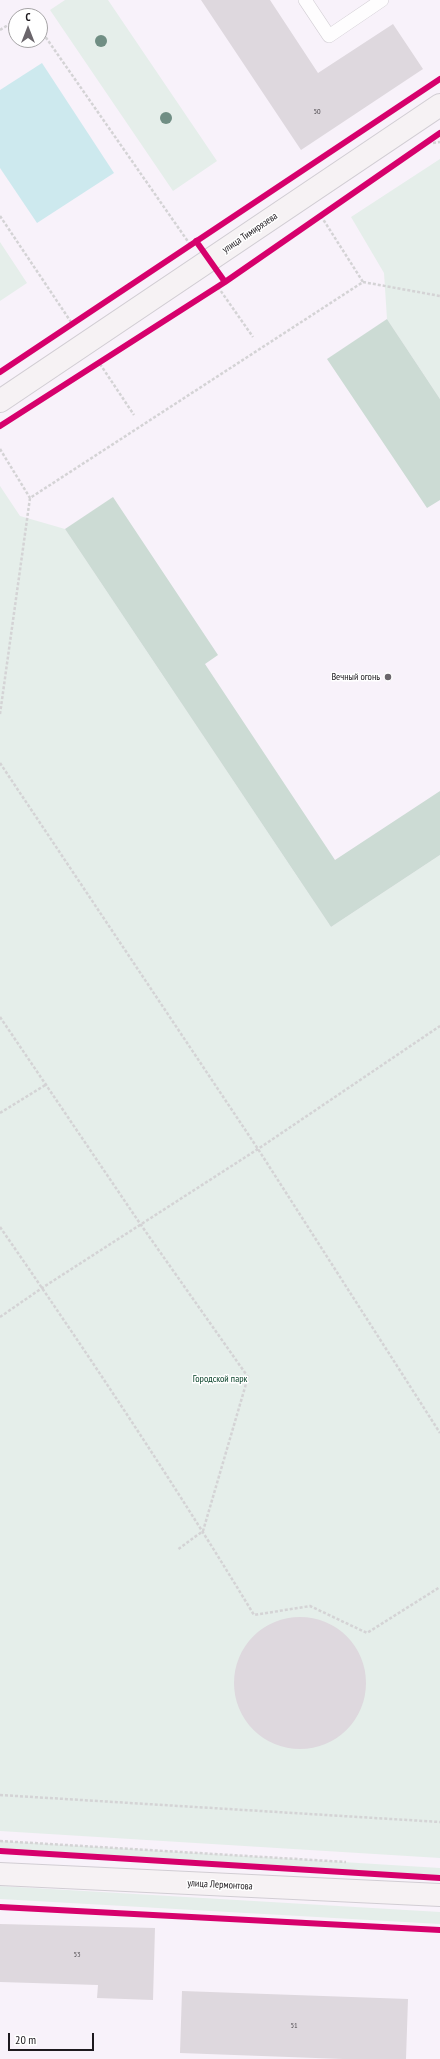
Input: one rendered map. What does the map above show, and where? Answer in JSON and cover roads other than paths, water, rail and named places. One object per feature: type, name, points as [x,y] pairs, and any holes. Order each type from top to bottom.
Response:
[{"type":"street","name":"улица Тимирязева","points":[[0,400],[440,105]]},
{"type":"street","name":"улица Лермонтова","points":[[0,1874],[440,1895]]},
{"type":"lane","points":[[305,0],[329,36],[382,0]]},
{"type":"water","points":[[42,63],[114,173],[37,223],[0,168],[0,90]]},
{"type":"place","name":"Вечный огонь","points":[[388,677]]},
{"type":"park label","name":"Городской парк","points":[[220,1379]]}]
